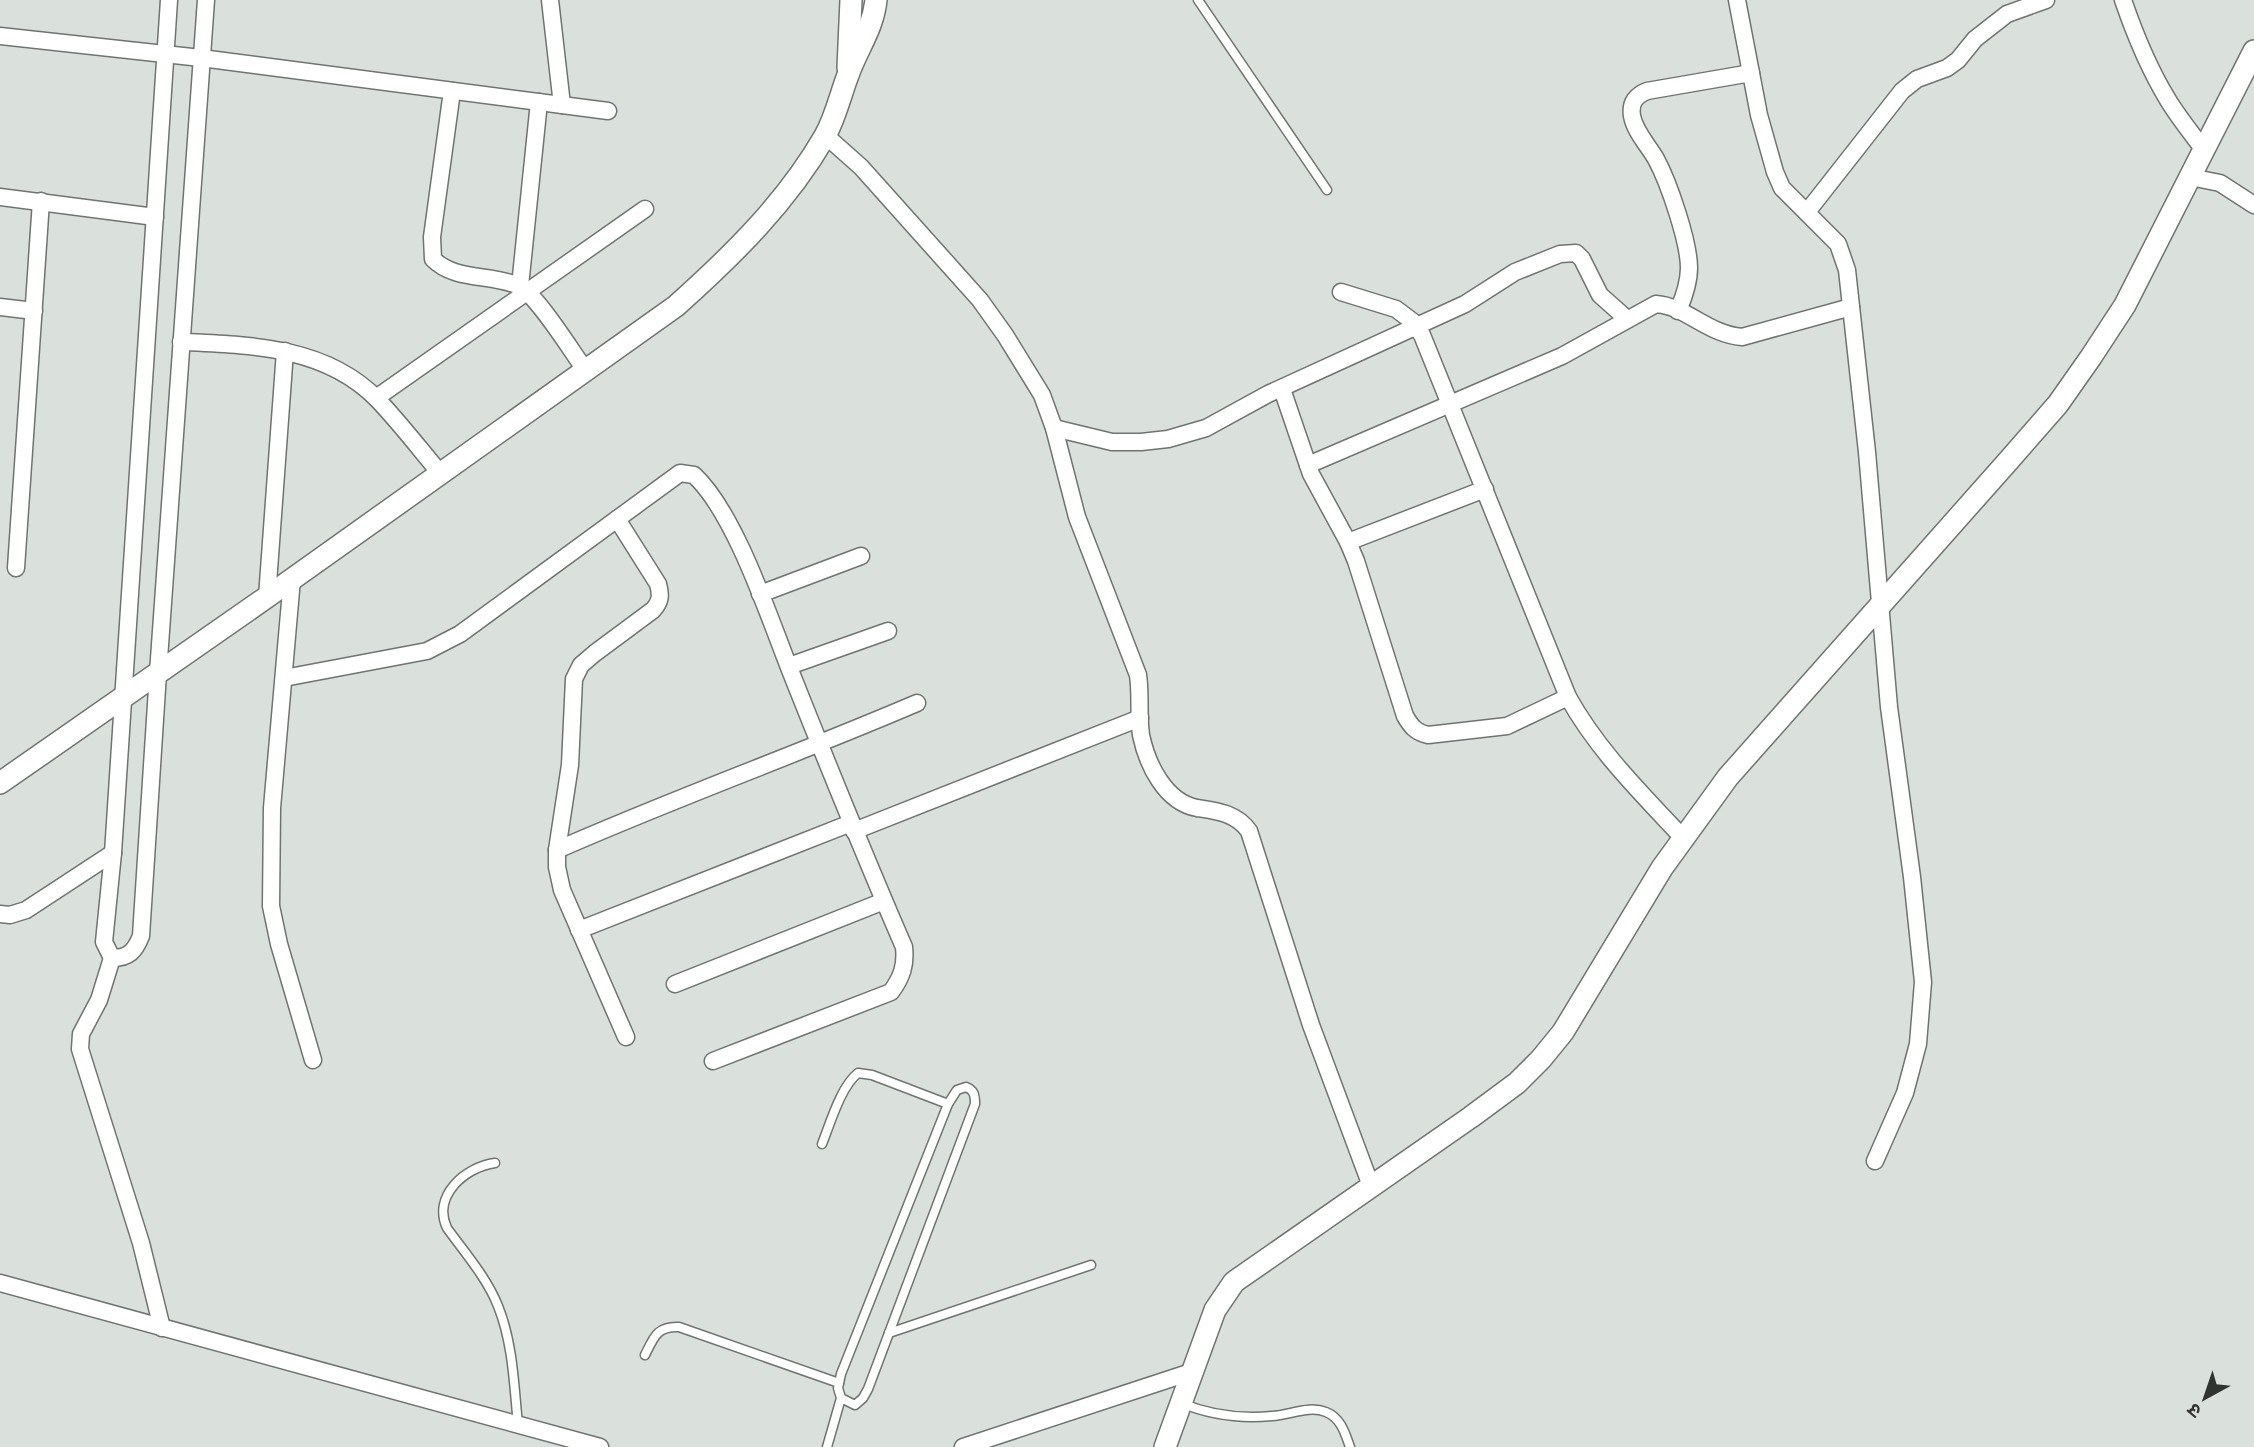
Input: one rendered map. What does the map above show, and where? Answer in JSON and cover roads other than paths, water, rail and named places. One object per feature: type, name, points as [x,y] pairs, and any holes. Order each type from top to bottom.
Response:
[{"type":"street","points":[[162,1328],[141,1243],[80,1049],[81,1034],[99,1000],[112,958],[104,942],[124,697],[169,0]]},
{"type":"street","points":[[112,958],[124,958],[131,953],[142,936],[206,0]]},
{"type":"street","points":[[550,0],[562,105]]},
{"type":"street","points":[[848,73],[851,0]]},
{"type":"street","points":[[0,783],[676,306],[728,259],[766,219],[825,135],[838,108],[848,73],[870,30],[876,0]]},
{"type":"street","points":[[1737,0],[1759,115],[1774,172],[1782,188],[1838,244],[1847,270],[1867,452],[1889,707],[1923,982],[1918,1044],[1912,1069],[1905,1093],[1875,1161]]},
{"type":"street","points":[[1807,212],[1902,91],[1917,79],[1947,68],[1958,60],[1975,39],[2007,14],[2046,0]]},
{"type":"street","points":[[2123,0],[2138,44],[2154,76],[2169,102],[2204,150]]},
{"type":"street","points":[[0,36],[201,58],[608,111]]},
{"type":"street","points":[[1165,1447],[1215,1310],[1234,1282],[1517,1083],[1541,1059],[1563,1032],[1683,838],[1728,777],[2058,404],[2125,305],[2254,51]]},
{"type":"street","points":[[1678,311],[1687,286],[1688,253],[1666,182],[1656,159],[1634,124],[1632,105],[1637,96],[1647,91],[1751,73]]},
{"type":"street","points":[[452,90],[432,237],[433,258],[446,269],[524,289],[586,371]]},
{"type":"street","points":[[524,289],[539,102]]},
{"type":"street","points":[[825,135],[861,167],[980,300],[1042,395],[1054,428],[1077,517],[1139,675],[1141,735],[1155,772],[1175,799],[1188,806],[1226,813],[1239,820],[1249,831],[1311,1025],[1371,1185]]},
{"type":"street","points":[[2190,177],[2220,183],[2254,205]]},
{"type":"street","points":[[0,197],[155,217]]},
{"type":"street","points":[[16,568],[41,201]]},
{"type":"street","points":[[376,398],[524,289],[645,209]]},
{"type":"street","points":[[1054,428],[1112,442],[1168,439],[1206,428],[1282,389],[1465,304],[1515,272],[1569,252],[1576,253],[1582,259],[1600,295],[1627,319]]},
{"type":"street","points":[[1341,292],[1396,309],[1418,327],[1568,697],[1585,729],[1623,775],[1683,838]]},
{"type":"street","points":[[1308,465],[1562,356],[1656,304],[1667,305],[1711,330],[1727,336],[1742,337],[1851,307]]},
{"type":"street","points":[[0,307],[34,311]]},
{"type":"street","points":[[181,342],[255,346],[285,351],[344,373],[376,398],[440,473]]},
{"type":"street","points":[[267,597],[285,351]]},
{"type":"street","points":[[1282,389],[1308,465],[1348,541],[1405,716],[1412,727],[1419,733],[1428,735],[1507,726],[1568,697]]},
{"type":"street","points":[[284,678],[427,651],[460,634],[680,473],[694,475],[719,508],[760,594],[904,947],[905,962],[900,981],[891,992],[713,1061]]},
{"type":"street","points":[[1348,541],[1485,489]]},
{"type":"street","points":[[617,519],[658,584],[660,603],[581,665],[574,679],[570,765],[557,850],[557,867],[562,890],[626,1037]]},
{"type":"street","points":[[760,594],[861,556]]},
{"type":"street","points":[[292,579],[272,808],[271,906],[279,944],[313,1060]]},
{"type":"street","points":[[789,666],[888,631]]},
{"type":"street","points":[[557,850],[820,745],[917,703]]},
{"type":"street","points":[[579,930],[1140,718]]},
{"type":"street","points":[[0,914],[10,915],[26,910],[113,853]]},
{"type":"street","points":[[675,984],[884,901]]},
{"type":"street","points":[[0,1283],[600,1447]]},
{"type":"street","points":[[963,1447],[1191,1372]]},
{"type":"lane","points":[[1198,0],[1327,190]]},
{"type":"lane","points":[[822,1144],[845,1088],[858,1073],[872,1075],[948,1104]]},
{"type":"lane","points":[[827,1447],[841,1398],[839,1383],[948,1104],[957,1090],[966,1087],[972,1089],[975,1096],[970,1117],[863,1398],[855,1405],[841,1398]]},
{"type":"lane","points":[[495,1163],[484,1164],[471,1170],[457,1182],[442,1207],[443,1220],[498,1304],[510,1351],[518,1425]]},
{"type":"lane","points":[[889,1334],[1091,1265]]},
{"type":"lane","points":[[645,1355],[654,1336],[660,1331],[667,1327],[679,1328],[839,1383]]},
{"type":"lane","points":[[1180,1403],[1211,1413],[1242,1417],[1323,1410],[1334,1416],[1344,1429],[1350,1447]]}]
